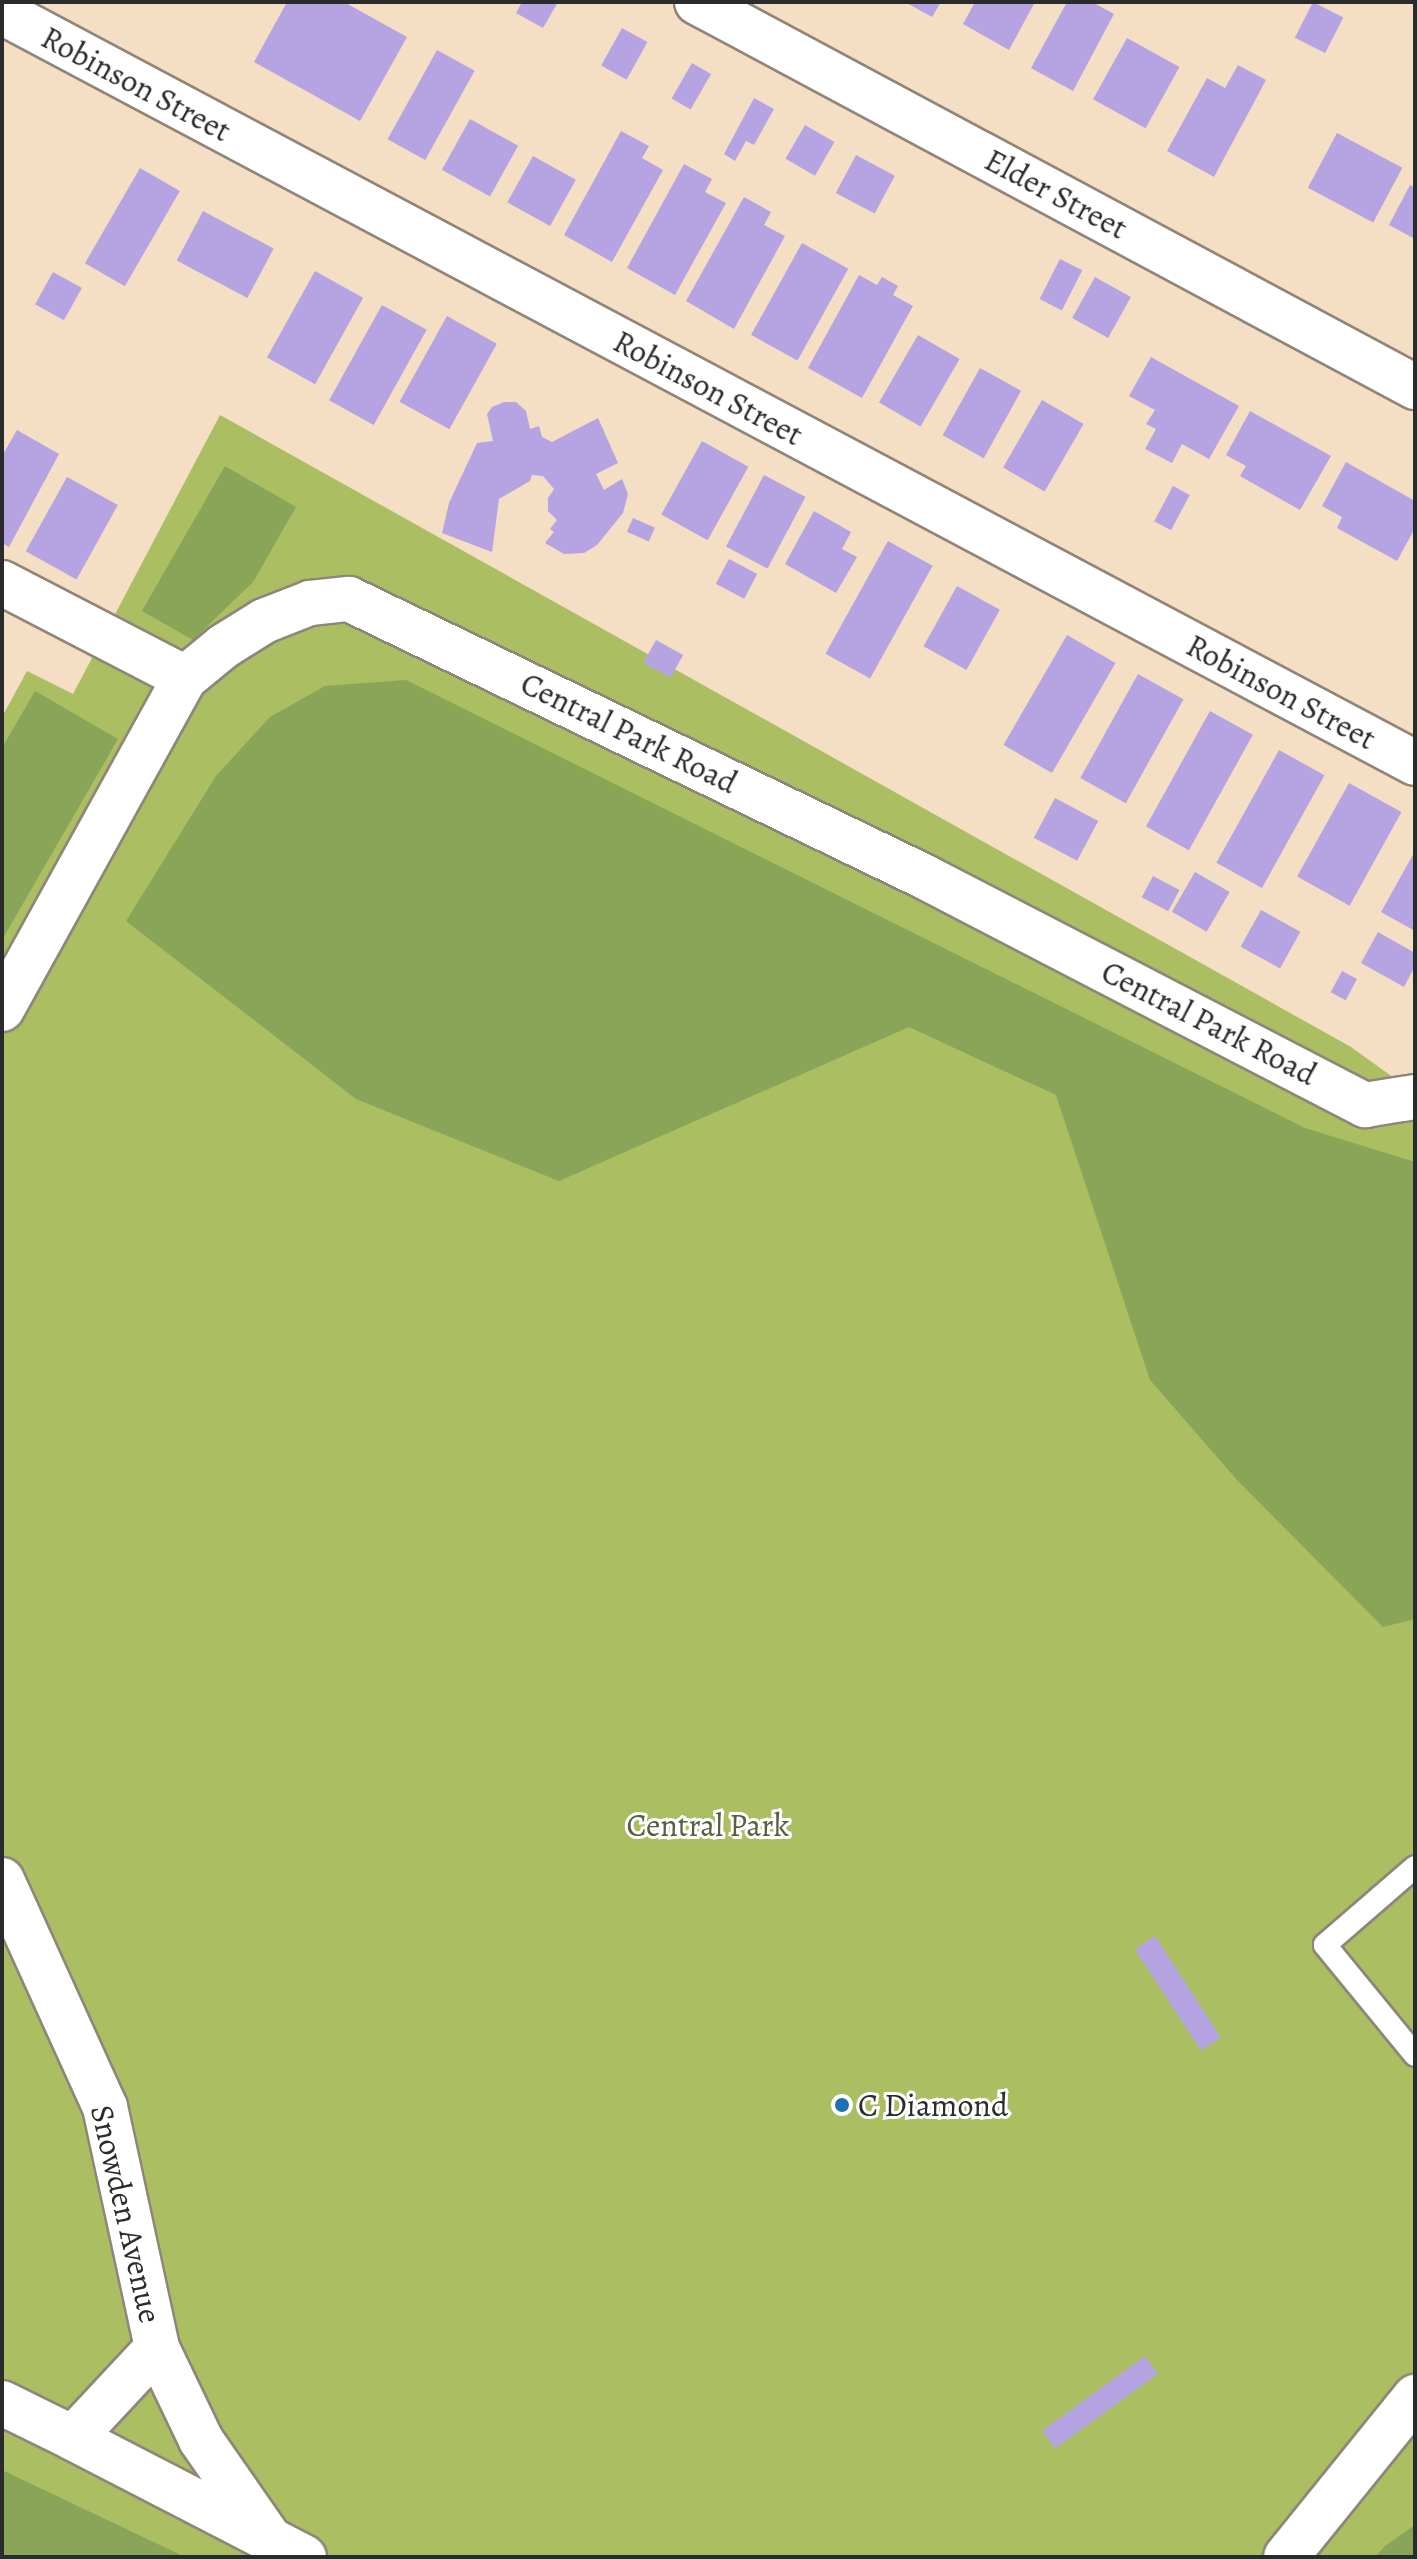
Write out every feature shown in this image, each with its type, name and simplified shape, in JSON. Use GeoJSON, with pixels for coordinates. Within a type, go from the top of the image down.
{"type":"FeatureCollection","features":[{"type":"Feature","properties":{"kind":"street","name":"Elder Street"},"geometry":{"type":"LineString","coordinates":[[697,2],[1415,387]]}},
{"type":"Feature","properties":{"kind":"street","name":"Robinson Street"},"geometry":{"type":"LineString","coordinates":[[2,12],[1415,763]]}},
{"type":"Feature","properties":{"kind":"street"},"geometry":{"type":"LineString","coordinates":[[2,583],[185,678]]}},
{"type":"Feature","properties":{"kind":"street","name":"Central Park Road"},"geometry":{"type":"LineString","coordinates":[[2,1009],[185,678],[224,646],[264,621],[310,603],[349,599],[925,877],[1365,1105],[1415,1097]]}},
{"type":"Feature","properties":{"kind":"street","name":"Snowden Avenue"},"geometry":{"type":"LineString","coordinates":[[2,1880],[105,2107],[157,2348],[201,2440],[286,2548]]}},
{"type":"Feature","properties":{"kind":"street"},"geometry":{"type":"LineString","coordinates":[[73,2438],[157,2348]]}},
{"type":"Feature","properties":{"kind":"street"},"geometry":{"type":"LineString","coordinates":[[1286,2557],[1415,2397]]}},
{"type":"Feature","properties":{"kind":"street"},"geometry":{"type":"LineString","coordinates":[[2,2403],[286,2548]]}},
{"type":"Feature","properties":{"kind":"lane"},"geometry":{"type":"LineString","coordinates":[[1415,1867],[1325,1945],[1415,2055]]}},
{"type":"Feature","properties":{"kind":"green space","name":"Central Park"},"geometry":{"type":"Polygon","coordinates":[[[220,415],[1351,1047],[1415,1093],[1415,2557],[2,2557],[2,717],[27,671],[73,694],[220,415]]]}},
{"type":"Feature","properties":{"kind":"green space"},"geometry":{"type":"Polygon","coordinates":[[[225,466],[296,507],[253,582],[193,640],[142,611],[225,466]]]}},
{"type":"Feature","properties":{"kind":"green space"},"geometry":{"type":"Polygon","coordinates":[[[406,680],[1305,1128],[1415,1162],[1415,1619],[1383,1627],[1238,1481],[1150,1380],[1056,1095],[909,1027],[559,1181],[356,1099],[126,921],[216,776],[270,717],[325,686],[406,680]]]}},
{"type":"Feature","properties":{"kind":"green space"},"geometry":{"type":"Polygon","coordinates":[[[35,691],[118,739],[2,940],[2,748],[35,691]]]}},
{"type":"Feature","properties":{"kind":"green space"},"geometry":{"type":"Polygon","coordinates":[[[2,2470],[185,2557],[2,2557],[2,2470]]]}},
{"type":"Feature","properties":{"kind":"green space"},"geometry":{"type":"Polygon","coordinates":[[[1415,2525],[1415,2557],[1375,2557],[1385,2546],[1415,2525]]]}},
{"type":"Feature","properties":{"kind":"building"},"geometry":{"type":"Polygon","coordinates":[[[287,2],[344,2],[407,37],[360,121],[254,62],[287,2]]]}},
{"type":"Feature","properties":{"kind":"building"},"geometry":{"type":"Polygon","coordinates":[[[522,2],[558,2],[543,28],[516,13],[522,2]]]}},
{"type":"Feature","properties":{"kind":"building"},"geometry":{"type":"Polygon","coordinates":[[[905,2],[941,2],[932,17],[905,2]]]}},
{"type":"Feature","properties":{"kind":"building"},"geometry":{"type":"Polygon","coordinates":[[[975,2],[1035,2],[1009,50],[963,24],[975,2]]]}},
{"type":"Feature","properties":{"kind":"building"},"geometry":{"type":"Polygon","coordinates":[[[1067,2],[1092,2],[1114,14],[1073,91],[1031,68],[1067,2]]]}},
{"type":"Feature","properties":{"kind":"building"},"geometry":{"type":"Polygon","coordinates":[[[1313,2],[1343,17],[1325,53],[1295,38],[1313,2]]]}},
{"type":"Feature","properties":{"kind":"building"},"geometry":{"type":"Polygon","coordinates":[[[622,28],[647,42],[627,80],[601,66],[622,28]]]}},
{"type":"Feature","properties":{"kind":"building"},"geometry":{"type":"Polygon","coordinates":[[[1127,38],[1179,67],[1146,128],[1093,99],[1127,38]]]}},
{"type":"Feature","properties":{"kind":"building"},"geometry":{"type":"Polygon","coordinates":[[[437,50],[475,71],[425,160],[388,139],[437,50]]]}},
{"type":"Feature","properties":{"kind":"building"},"geometry":{"type":"Polygon","coordinates":[[[692,63],[711,74],[691,110],[672,99],[692,63]]]}},
{"type":"Feature","properties":{"kind":"building"},"geometry":{"type":"Polygon","coordinates":[[[1238,65],[1266,80],[1214,177],[1167,151],[1207,78],[1225,88],[1238,65]]]}},
{"type":"Feature","properties":{"kind":"building"},"geometry":{"type":"Polygon","coordinates":[[[754,98],[774,109],[754,145],[746,141],[735,161],[724,154],[754,98]]]}},
{"type":"Feature","properties":{"kind":"building"},"geometry":{"type":"Polygon","coordinates":[[[470,119],[518,146],[490,196],[442,170],[470,119]]]}},
{"type":"Feature","properties":{"kind":"building"},"geometry":{"type":"Polygon","coordinates":[[[805,125],[834,142],[815,176],[786,159],[805,125]]]}},
{"type":"Feature","properties":{"kind":"building"},"geometry":{"type":"Polygon","coordinates":[[[621,131],[649,146],[642,158],[663,170],[612,262],[564,235],[621,131]]]}},
{"type":"Feature","properties":{"kind":"building"},"geometry":{"type":"Polygon","coordinates":[[[1337,133],[1402,168],[1373,222],[1308,188],[1337,133]]]}},
{"type":"Feature","properties":{"kind":"building"},"geometry":{"type":"Polygon","coordinates":[[[856,155],[895,176],[875,214],[836,193],[856,155]]]}},
{"type":"Feature","properties":{"kind":"building"},"geometry":{"type":"Polygon","coordinates":[[[533,156],[576,180],[550,226],[507,202],[533,156]]]}},
{"type":"Feature","properties":{"kind":"building"},"geometry":{"type":"Polygon","coordinates":[[[684,164],[712,179],[705,192],[726,203],[675,295],[627,268],[684,164]]]}},
{"type":"Feature","properties":{"kind":"building"},"geometry":{"type":"Polygon","coordinates":[[[140,168],[180,191],[125,286],[85,263],[140,168]]]}},
{"type":"Feature","properties":{"kind":"building"},"geometry":{"type":"Polygon","coordinates":[[[1410,185],[1415,187],[1415,239],[1389,225],[1410,185]]]}},
{"type":"Feature","properties":{"kind":"building"},"geometry":{"type":"Polygon","coordinates":[[[744,197],[771,212],[764,225],[785,236],[734,329],[686,301],[744,197]]]}},
{"type":"Feature","properties":{"kind":"building"},"geometry":{"type":"Polygon","coordinates":[[[203,211],[274,249],[247,298],[177,260],[203,211]]]}},
{"type":"Feature","properties":{"kind":"building"},"geometry":{"type":"Polygon","coordinates":[[[802,243],[848,269],[797,361],[751,335],[802,243]]]}},
{"type":"Feature","properties":{"kind":"building"},"geometry":{"type":"Polygon","coordinates":[[[1060,259],[1082,270],[1062,310],[1040,299],[1060,259]]]}},
{"type":"Feature","properties":{"kind":"building"},"geometry":{"type":"Polygon","coordinates":[[[315,271],[363,298],[315,384],[267,358],[315,271]]]}},
{"type":"Feature","properties":{"kind":"building"},"geometry":{"type":"Polygon","coordinates":[[[53,272],[82,288],[64,320],[35,304],[53,272]]]}},
{"type":"Feature","properties":{"kind":"building"},"geometry":{"type":"Polygon","coordinates":[[[859,275],[877,285],[882,277],[898,286],[893,295],[913,306],[862,398],[808,368],[859,275]]]}},
{"type":"Feature","properties":{"kind":"building"},"geometry":{"type":"Polygon","coordinates":[[[1095,277],[1131,297],[1108,338],[1072,318],[1095,277]]]}},
{"type":"Feature","properties":{"kind":"building"},"geometry":{"type":"Polygon","coordinates":[[[382,305],[427,330],[374,425],[329,400],[382,305]]]}},
{"type":"Feature","properties":{"kind":"building"},"geometry":{"type":"Polygon","coordinates":[[[447,316],[497,344],[449,429],[399,402],[447,316]]]}},
{"type":"Feature","properties":{"kind":"building"},"geometry":{"type":"Polygon","coordinates":[[[918,335],[960,359],[921,427],[879,403],[918,335]]]}},
{"type":"Feature","properties":{"kind":"building"},"geometry":{"type":"Polygon","coordinates":[[[1151,357],[1239,406],[1209,459],[1182,444],[1172,463],[1145,449],[1156,429],[1146,424],[1155,410],[1129,396],[1151,357]]]}},
{"type":"Feature","properties":{"kind":"building"},"geometry":{"type":"Polygon","coordinates":[[[980,368],[1021,391],[984,458],[943,435],[980,368]]]}},
{"type":"Feature","properties":{"kind":"building"},"geometry":{"type":"Polygon","coordinates":[[[1042,400],[1084,424],[1045,492],[1003,468],[1042,400]]]}},
{"type":"Feature","properties":{"kind":"building"},"geometry":{"type":"Polygon","coordinates":[[[504,402],[516,402],[526,411],[530,429],[539,426],[542,437],[552,442],[598,418],[618,463],[596,474],[604,490],[622,479],[628,494],[623,513],[597,545],[584,553],[564,554],[545,543],[554,532],[550,529],[557,520],[548,511],[548,498],[554,489],[543,476],[532,475],[530,481],[499,499],[492,552],[442,533],[449,503],[477,443],[493,441],[487,414],[492,407],[504,402]]]}},
{"type":"Feature","properties":{"kind":"building"},"geometry":{"type":"Polygon","coordinates":[[[1250,411],[1331,456],[1300,510],[1240,476],[1246,466],[1226,455],[1250,411]]]}},
{"type":"Feature","properties":{"kind":"building"},"geometry":{"type":"Polygon","coordinates":[[[17,430],[59,454],[9,547],[2,543],[2,456],[17,430]]]}},
{"type":"Feature","properties":{"kind":"building"},"geometry":{"type":"Polygon","coordinates":[[[702,441],[748,467],[708,540],[661,514],[702,441]]]}},
{"type":"Feature","properties":{"kind":"building"},"geometry":{"type":"Polygon","coordinates":[[[1346,462],[1415,501],[1415,528],[1397,561],[1337,528],[1342,517],[1322,506],[1346,462]]]}},
{"type":"Feature","properties":{"kind":"building"},"geometry":{"type":"Polygon","coordinates":[[[764,475],[805,497],[767,569],[726,547],[764,475]]]}},
{"type":"Feature","properties":{"kind":"building"},"geometry":{"type":"Polygon","coordinates":[[[67,477],[118,505],[77,579],[26,551],[67,477]]]}},
{"type":"Feature","properties":{"kind":"building"},"geometry":{"type":"Polygon","coordinates":[[[1173,486],[1190,495],[1171,530],[1154,521],[1173,486]]]}},
{"type":"Feature","properties":{"kind":"building"},"geometry":{"type":"Polygon","coordinates":[[[814,511],[851,532],[842,549],[857,557],[836,593],[785,564],[814,511]]]}},
{"type":"Feature","properties":{"kind":"building"},"geometry":{"type":"Polygon","coordinates":[[[633,518],[655,528],[649,541],[627,532],[633,518]]]}},
{"type":"Feature","properties":{"kind":"building"},"geometry":{"type":"Polygon","coordinates":[[[888,541],[933,566],[870,679],[825,654],[888,541]]]}},
{"type":"Feature","properties":{"kind":"building"},"geometry":{"type":"Polygon","coordinates":[[[729,559],[757,574],[744,599],[716,584],[729,559]]]}},
{"type":"Feature","properties":{"kind":"building"},"geometry":{"type":"Polygon","coordinates":[[[957,586],[1000,610],[966,670],[924,646],[957,586]]]}},
{"type":"Feature","properties":{"kind":"building"},"geometry":{"type":"Polygon","coordinates":[[[1067,635],[1115,663],[1052,773],[1004,745],[1067,635]]]}},
{"type":"Feature","properties":{"kind":"building"},"geometry":{"type":"Polygon","coordinates":[[[656,640],[683,655],[671,678],[643,663],[656,640]]]}},
{"type":"Feature","properties":{"kind":"building"},"geometry":{"type":"Polygon","coordinates":[[[1138,674],[1183,699],[1126,803],[1080,778],[1138,674]]]}},
{"type":"Feature","properties":{"kind":"building"},"geometry":{"type":"Polygon","coordinates":[[[1210,711],[1253,735],[1189,850],[1146,826],[1210,711]]]}},
{"type":"Feature","properties":{"kind":"building"},"geometry":{"type":"Polygon","coordinates":[[[1279,750],[1324,775],[1262,888],[1216,863],[1279,750]]]}},
{"type":"Feature","properties":{"kind":"building"},"geometry":{"type":"Polygon","coordinates":[[[1349,783],[1401,812],[1350,906],[1297,877],[1349,783]]]}},
{"type":"Feature","properties":{"kind":"building"},"geometry":{"type":"Polygon","coordinates":[[[1055,798],[1098,821],[1077,861],[1034,838],[1055,798]]]}},
{"type":"Feature","properties":{"kind":"building"},"geometry":{"type":"Polygon","coordinates":[[[1415,851],[1415,931],[1381,912],[1415,851]]]}},
{"type":"Feature","properties":{"kind":"building"},"geometry":{"type":"Polygon","coordinates":[[[1195,872],[1230,892],[1207,932],[1172,912],[1195,872]]]}},
{"type":"Feature","properties":{"kind":"building"},"geometry":{"type":"Polygon","coordinates":[[[1153,876],[1179,890],[1168,911],[1142,897],[1153,876]]]}},
{"type":"Feature","properties":{"kind":"building"},"geometry":{"type":"Polygon","coordinates":[[[1261,910],[1300,932],[1280,969],[1241,947],[1261,910]]]}},
{"type":"Feature","properties":{"kind":"building"},"geometry":{"type":"Polygon","coordinates":[[[1378,932],[1415,953],[1415,966],[1404,987],[1361,963],[1378,932]]]}},
{"type":"Feature","properties":{"kind":"building"},"geometry":{"type":"Polygon","coordinates":[[[1342,971],[1357,979],[1346,1000],[1331,992],[1342,971]]]}},
{"type":"Feature","properties":{"kind":"building"},"geometry":{"type":"Polygon","coordinates":[[[1155,1936],[1221,2037],[1201,2051],[1135,1949],[1155,1936]]]}},
{"type":"Feature","properties":{"kind":"building"},"geometry":{"type":"Polygon","coordinates":[[[1145,2356],[1158,2374],[1055,2448],[1042,2431],[1145,2356]]]}},
{"type":"Feature","properties":{"kind":"place","name":"C Diamond"},"geometry":{"type":"Point","coordinates":[842,2105]}}]}
